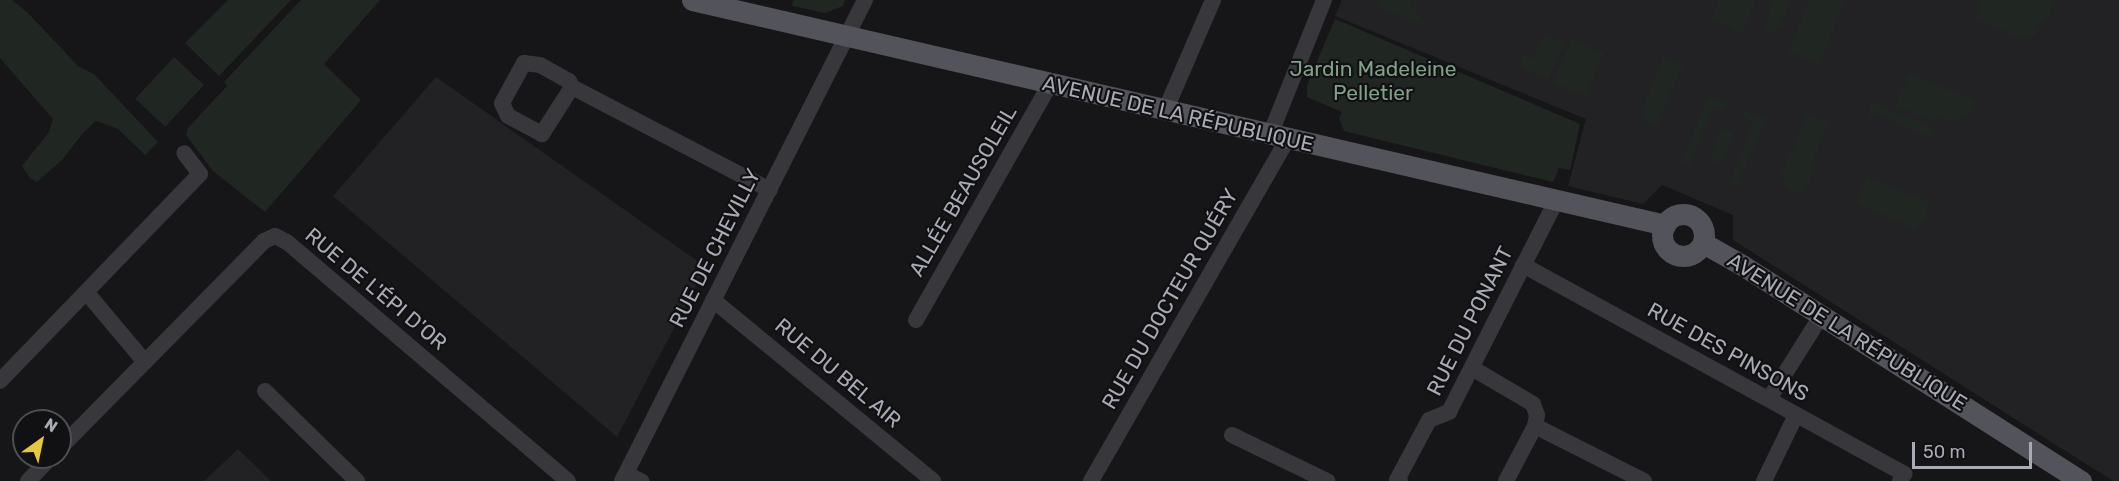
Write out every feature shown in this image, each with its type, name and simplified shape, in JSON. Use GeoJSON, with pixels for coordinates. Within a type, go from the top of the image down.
{"type":"FeatureCollection","features":[{"type":"Feature","properties":{"kind":"main road","name":"AVENUE DE LA RÉPUBLIQUE"},"geometry":{"type":"LineString","coordinates":[[692,0],[716,2],[1050,84],[1665,225],[1680,215],[1693,217],[1704,231],[1703,243],[1695,253],[1675,255],[1669,250],[1663,238],[1665,225]]}},
{"type":"Feature","properties":{"kind":"main road","name":"AVENUE DE LA RÉPUBLIQUE"},"geometry":{"type":"LineString","coordinates":[[1703,243],[1742,265],[2081,481]]}},
{"type":"Feature","properties":{"kind":"street","name":"RUE DE CHEVILLY"},"geometry":{"type":"LineString","coordinates":[[630,479],[713,300],[865,0]]}},
{"type":"Feature","properties":{"kind":"street"},"geometry":{"type":"LineString","coordinates":[[1165,111],[1213,0]]}},
{"type":"Feature","properties":{"kind":"street","name":"RUE DU DOCTEUR QUÉRY"},"geometry":{"type":"LineString","coordinates":[[1091,481],[1279,137],[1324,0]]}},
{"type":"Feature","properties":{"kind":"street"},"geometry":{"type":"LineString","coordinates":[[572,87],[542,134],[508,116],[502,103],[524,63],[540,65],[569,81],[572,87],[770,190]]}},
{"type":"Feature","properties":{"kind":"street","name":"ALLÉE BEAUSOLEIL"},"geometry":{"type":"LineString","coordinates":[[916,320],[1050,84]]}},
{"type":"Feature","properties":{"kind":"street"},"geometry":{"type":"LineString","coordinates":[[0,381],[200,174],[184,153]]}},
{"type":"Feature","properties":{"kind":"street","name":"RUE DU PONANT"},"geometry":{"type":"LineString","coordinates":[[1400,481],[1397,480],[1429,420],[1449,412],[1556,201]]}},
{"type":"Feature","properties":{"kind":"street","name":"RUE DE L'ÉPI D'OR"},"geometry":{"type":"LineString","coordinates":[[72,436],[267,238],[279,237],[568,481]]}},
{"type":"Feature","properties":{"kind":"street","name":"RUE DES PINSONS"},"geometry":{"type":"LineString","coordinates":[[1523,265],[1904,474],[1900,481]]}},
{"type":"Feature","properties":{"kind":"street"},"geometry":{"type":"LineString","coordinates":[[87,293],[145,362]]}},
{"type":"Feature","properties":{"kind":"street","name":"RUE DU BEL AIR"},"geometry":{"type":"LineString","coordinates":[[713,300],[933,481]]}},
{"type":"Feature","properties":{"kind":"street"},"geometry":{"type":"LineString","coordinates":[[1769,399],[1821,316]]}},
{"type":"Feature","properties":{"kind":"street"},"geometry":{"type":"LineString","coordinates":[[1472,368],[1533,404],[1537,415],[1535,426],[1506,481]]}},
{"type":"Feature","properties":{"kind":"street"},"geometry":{"type":"LineString","coordinates":[[265,391],[357,481]]}},
{"type":"Feature","properties":{"kind":"street"},"geometry":{"type":"LineString","coordinates":[[1764,481],[1797,416]]}},
{"type":"Feature","properties":{"kind":"street"},"geometry":{"type":"LineString","coordinates":[[1535,426],[1644,481]]}},
{"type":"Feature","properties":{"kind":"street"},"geometry":{"type":"LineString","coordinates":[[1232,435],[1327,481]]}},
{"type":"Feature","properties":{"kind":"street"},"geometry":{"type":"LineString","coordinates":[[28,481],[40,469]]}},
{"type":"Feature","properties":{"kind":"shaded area"},"geometry":{"type":"Polygon","coordinates":[[[1342,0],[2119,0],[2119,481],[2113,481],[1733,240],[1733,215],[1662,185],[1643,204],[1568,186],[1586,119],[1335,16],[1342,0]]]}},
{"type":"Feature","properties":{"kind":"shaded area"},"geometry":{"type":"Polygon","coordinates":[[[436,77],[706,267],[617,437],[333,196],[436,77]]]}},
{"type":"Feature","properties":{"kind":"shaded area"},"geometry":{"type":"Polygon","coordinates":[[[238,449],[271,481],[204,481],[238,449]]]}},
{"type":"Feature","properties":{"kind":"green space"},"geometry":{"type":"Polygon","coordinates":[[[0,0],[12,0],[28,13],[78,66],[94,74],[158,142],[145,155],[118,129],[96,121],[83,133],[62,160],[37,182],[30,178],[22,166],[49,132],[53,119],[0,58],[0,0]]]}},
{"type":"Feature","properties":{"kind":"green space"},"geometry":{"type":"Polygon","coordinates":[[[228,0],[291,0],[219,76],[185,43],[228,0]]]}},
{"type":"Feature","properties":{"kind":"green space"},"geometry":{"type":"Polygon","coordinates":[[[301,0],[380,0],[324,64],[361,100],[265,212],[213,171],[186,135],[188,128],[227,86],[224,82],[301,0]]]}},
{"type":"Feature","properties":{"kind":"green space"},"geometry":{"type":"Polygon","coordinates":[[[793,0],[845,0],[843,6],[825,13],[792,6],[793,0]]]}},
{"type":"Feature","properties":{"kind":"green space"},"geometry":{"type":"Polygon","coordinates":[[[1378,0],[1411,0],[1410,4],[1429,28],[1380,8],[1378,0]]]}},
{"type":"Feature","properties":{"kind":"green space"},"geometry":{"type":"Polygon","coordinates":[[[1719,0],[1756,0],[1742,33],[1711,19],[1719,0]]]}},
{"type":"Feature","properties":{"kind":"green space"},"geometry":{"type":"Polygon","coordinates":[[[1774,0],[1791,0],[1780,28],[1776,26],[1770,35],[1765,30],[1769,23],[1766,21],[1774,0]]]}},
{"type":"Feature","properties":{"kind":"green space"},"geometry":{"type":"Polygon","coordinates":[[[1810,0],[1845,0],[1819,64],[1788,52],[1810,0]]]}},
{"type":"Feature","properties":{"kind":"green space"},"geometry":{"type":"Polygon","coordinates":[[[1982,0],[2050,0],[2055,2],[2045,23],[2042,22],[2036,35],[2020,38],[1975,18],[1982,0]]]}},
{"type":"Feature","properties":{"kind":"green space","name":"Jardin Madeleine Pelletier"},"geometry":{"type":"Polygon","coordinates":[[[1335,19],[1580,124],[1570,170],[1559,168],[1553,182],[1344,131],[1339,118],[1342,112],[1307,97],[1307,85],[1335,19]]]}},
{"type":"Feature","properties":{"kind":"green space"},"geometry":{"type":"Polygon","coordinates":[[[1544,35],[1564,43],[1548,79],[1527,71],[1520,60],[1523,54],[1533,59],[1544,35]]]}},
{"type":"Feature","properties":{"kind":"green space"},"geometry":{"type":"Polygon","coordinates":[[[1572,39],[1604,53],[1585,96],[1553,82],[1572,39]]]}},
{"type":"Feature","properties":{"kind":"green space"},"geometry":{"type":"Polygon","coordinates":[[[1664,56],[1683,65],[1656,127],[1649,125],[1640,114],[1664,56]]]}},
{"type":"Feature","properties":{"kind":"green space"},"geometry":{"type":"Polygon","coordinates":[[[174,57],[204,85],[165,127],[135,99],[174,57]]]}},
{"type":"Feature","properties":{"kind":"green space"},"geometry":{"type":"Polygon","coordinates":[[[1909,73],[1975,101],[1969,115],[1955,122],[1937,115],[1934,122],[1896,106],[1909,73]]]}},
{"type":"Feature","properties":{"kind":"green space"},"geometry":{"type":"Polygon","coordinates":[[[1709,96],[1729,104],[1723,111],[1713,108],[1690,164],[1682,161],[1709,96]]]}},
{"type":"Feature","properties":{"kind":"green space"},"geometry":{"type":"Polygon","coordinates":[[[1872,103],[1934,128],[1929,140],[1926,135],[1874,113],[1871,117],[1868,113],[1872,103]]]}},
{"type":"Feature","properties":{"kind":"green space"},"geometry":{"type":"Polygon","coordinates":[[[1745,111],[1766,119],[1738,184],[1730,181],[1754,124],[1744,117],[1745,111]]]}},
{"type":"Feature","properties":{"kind":"green space"},"geometry":{"type":"Polygon","coordinates":[[[1807,114],[1828,123],[1812,163],[1815,168],[1804,195],[1788,188],[1781,175],[1807,114]]]}},
{"type":"Feature","properties":{"kind":"green space"},"geometry":{"type":"Polygon","coordinates":[[[1725,128],[1732,132],[1732,139],[1723,160],[1715,163],[1710,155],[1720,131],[1725,128]]]}},
{"type":"Feature","properties":{"kind":"green space"},"geometry":{"type":"Polygon","coordinates":[[[1867,177],[1930,203],[1924,222],[1920,220],[1916,229],[1856,203],[1867,177]]]}}]}
